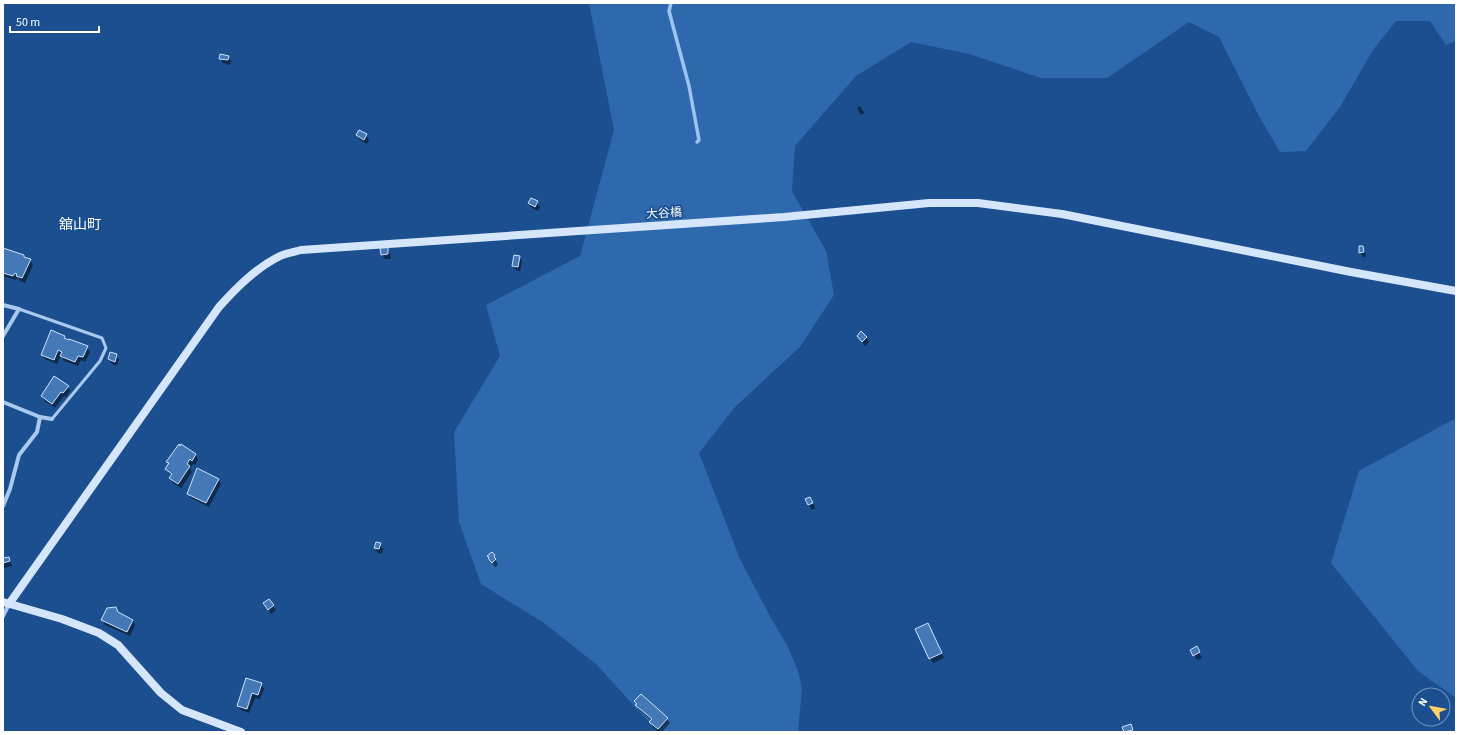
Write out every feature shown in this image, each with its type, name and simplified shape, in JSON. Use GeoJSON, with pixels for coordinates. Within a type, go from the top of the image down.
{"type":"FeatureCollection","features":[{"type":"Feature","properties":{"kind":"street","name":"大谷橋"},"geometry":{"type":"LineString","coordinates":[[6,603],[219,307],[238,286],[261,267],[280,256],[301,250],[784,216],[929,203],[978,203],[1062,214],[1351,272],[1456,290]]}},
{"type":"Feature","properties":{"kind":"street"},"geometry":{"type":"LineString","coordinates":[[3,305],[19,309],[3,336]]}},
{"type":"Feature","properties":{"kind":"street"},"geometry":{"type":"LineString","coordinates":[[3,402],[40,417],[52,419]]}},
{"type":"Feature","properties":{"kind":"street"},"geometry":{"type":"LineString","coordinates":[[3,506],[10,489],[19,455],[37,432],[40,417]]}},
{"type":"Feature","properties":{"kind":"street"},"geometry":{"type":"LineString","coordinates":[[3,616],[6,603],[62,619],[100,634],[118,645],[161,693],[182,710],[241,732]]}},
{"type":"Feature","properties":{"kind":"lane"},"geometry":{"type":"LineString","coordinates":[[19,309],[102,338],[106,348],[100,361],[52,419]]}},
{"type":"Feature","properties":{"kind":"shaded area"},"geometry":{"type":"Polygon","coordinates":[[[589,3],[1456,3],[1456,41],[1446,45],[1430,21],[1396,21],[1373,50],[1340,107],[1306,151],[1280,152],[1259,116],[1219,37],[1189,22],[1107,78],[1041,78],[969,54],[911,42],[856,76],[795,146],[792,191],[826,251],[834,295],[800,347],[735,407],[699,453],[740,559],[788,647],[798,671],[802,688],[798,732],[661,732],[646,719],[597,665],[544,623],[481,584],[459,522],[454,432],[500,356],[486,305],[580,256],[614,130],[589,3]]]}},
{"type":"Feature","properties":{"kind":"shaded area"},"geometry":{"type":"Polygon","coordinates":[[[1456,418],[1456,698],[1451,694],[1451,687],[1441,687],[1418,671],[1331,563],[1359,471],[1456,418]]]}},
{"type":"Feature","properties":{"kind":"building"},"geometry":{"type":"Polygon","coordinates":[[[220,54],[229,56],[228,60],[219,59],[220,54]]]}},
{"type":"Feature","properties":{"kind":"building"},"geometry":{"type":"Polygon","coordinates":[[[359,130],[367,134],[364,140],[356,135],[359,130]]]}},
{"type":"Feature","properties":{"kind":"building"},"geometry":{"type":"Polygon","coordinates":[[[531,198],[538,201],[535,207],[528,203],[531,198]]]}},
{"type":"Feature","properties":{"kind":"building"},"geometry":{"type":"Polygon","coordinates":[[[1359,246],[1363,246],[1364,252],[1359,253],[1359,246]]]}},
{"type":"Feature","properties":{"kind":"building"},"geometry":{"type":"Polygon","coordinates":[[[388,247],[388,254],[381,255],[380,248],[388,247]]]}},
{"type":"Feature","properties":{"kind":"building"},"geometry":{"type":"Polygon","coordinates":[[[3,248],[31,259],[22,278],[16,276],[17,274],[15,273],[13,276],[3,273],[3,248]]]}},
{"type":"Feature","properties":{"kind":"building"},"geometry":{"type":"Polygon","coordinates":[[[514,255],[520,256],[518,267],[512,266],[514,255]]]}},
{"type":"Feature","properties":{"kind":"building"},"geometry":{"type":"Polygon","coordinates":[[[51,330],[65,336],[64,338],[88,346],[83,357],[78,356],[75,362],[60,356],[62,352],[58,350],[54,360],[41,355],[51,330]]]}},
{"type":"Feature","properties":{"kind":"building"},"geometry":{"type":"Polygon","coordinates":[[[861,331],[867,337],[862,342],[857,336],[861,331]]]}},
{"type":"Feature","properties":{"kind":"building"},"geometry":{"type":"Polygon","coordinates":[[[110,352],[117,354],[115,362],[108,359],[110,352]]]}},
{"type":"Feature","properties":{"kind":"building"},"geometry":{"type":"Polygon","coordinates":[[[54,376],[69,386],[63,393],[61,392],[52,404],[41,396],[54,376]]]}},
{"type":"Feature","properties":{"kind":"building"},"geometry":{"type":"Polygon","coordinates":[[[179,444],[180,446],[181,444],[196,454],[192,461],[190,459],[187,464],[190,466],[178,484],[169,478],[172,474],[165,469],[169,463],[166,462],[179,444]]]}},
{"type":"Feature","properties":{"kind":"building"},"geometry":{"type":"Polygon","coordinates":[[[197,468],[219,479],[206,503],[187,494],[197,468]]]}},
{"type":"Feature","properties":{"kind":"building"},"geometry":{"type":"Polygon","coordinates":[[[810,497],[813,503],[808,505],[805,499],[810,497]]]}},
{"type":"Feature","properties":{"kind":"building"},"geometry":{"type":"Polygon","coordinates":[[[376,542],[381,543],[379,549],[374,548],[376,542]]]}},
{"type":"Feature","properties":{"kind":"building"},"geometry":{"type":"Polygon","coordinates":[[[492,552],[496,559],[492,563],[487,556],[492,552]]]}},
{"type":"Feature","properties":{"kind":"building"},"geometry":{"type":"Polygon","coordinates":[[[9,557],[10,561],[3,563],[3,558],[9,557]]]}},
{"type":"Feature","properties":{"kind":"building"},"geometry":{"type":"Polygon","coordinates":[[[269,599],[274,605],[268,610],[263,603],[269,599]]]}},
{"type":"Feature","properties":{"kind":"building"},"geometry":{"type":"Polygon","coordinates":[[[116,607],[118,612],[133,620],[127,632],[101,620],[107,608],[116,607]]]}},
{"type":"Feature","properties":{"kind":"building"},"geometry":{"type":"Polygon","coordinates":[[[928,623],[942,653],[929,659],[915,629],[928,623]]]}},
{"type":"Feature","properties":{"kind":"building"},"geometry":{"type":"Polygon","coordinates":[[[1197,646],[1200,652],[1193,656],[1190,650],[1197,646]]]}},
{"type":"Feature","properties":{"kind":"building"},"geometry":{"type":"Polygon","coordinates":[[[246,678],[262,683],[258,695],[252,693],[247,709],[237,706],[246,678]]]}},
{"type":"Feature","properties":{"kind":"building"},"geometry":{"type":"Polygon","coordinates":[[[641,694],[668,718],[658,729],[649,722],[652,719],[635,705],[637,704],[634,701],[641,694]]]}},
{"type":"Feature","properties":{"kind":"building"},"geometry":{"type":"Polygon","coordinates":[[[1131,724],[1133,730],[1124,732],[1122,727],[1131,724]]]}},
{"type":"Feature","properties":{"kind":"waterway"},"geometry":{"type":"LineString","coordinates":[[671,3],[669,11],[689,86],[699,140],[697,142]]}},
{"type":"Feature","properties":{"kind":"district","name":"舘山町"},"geometry":{"type":"Point","coordinates":[80,224]}}]}
